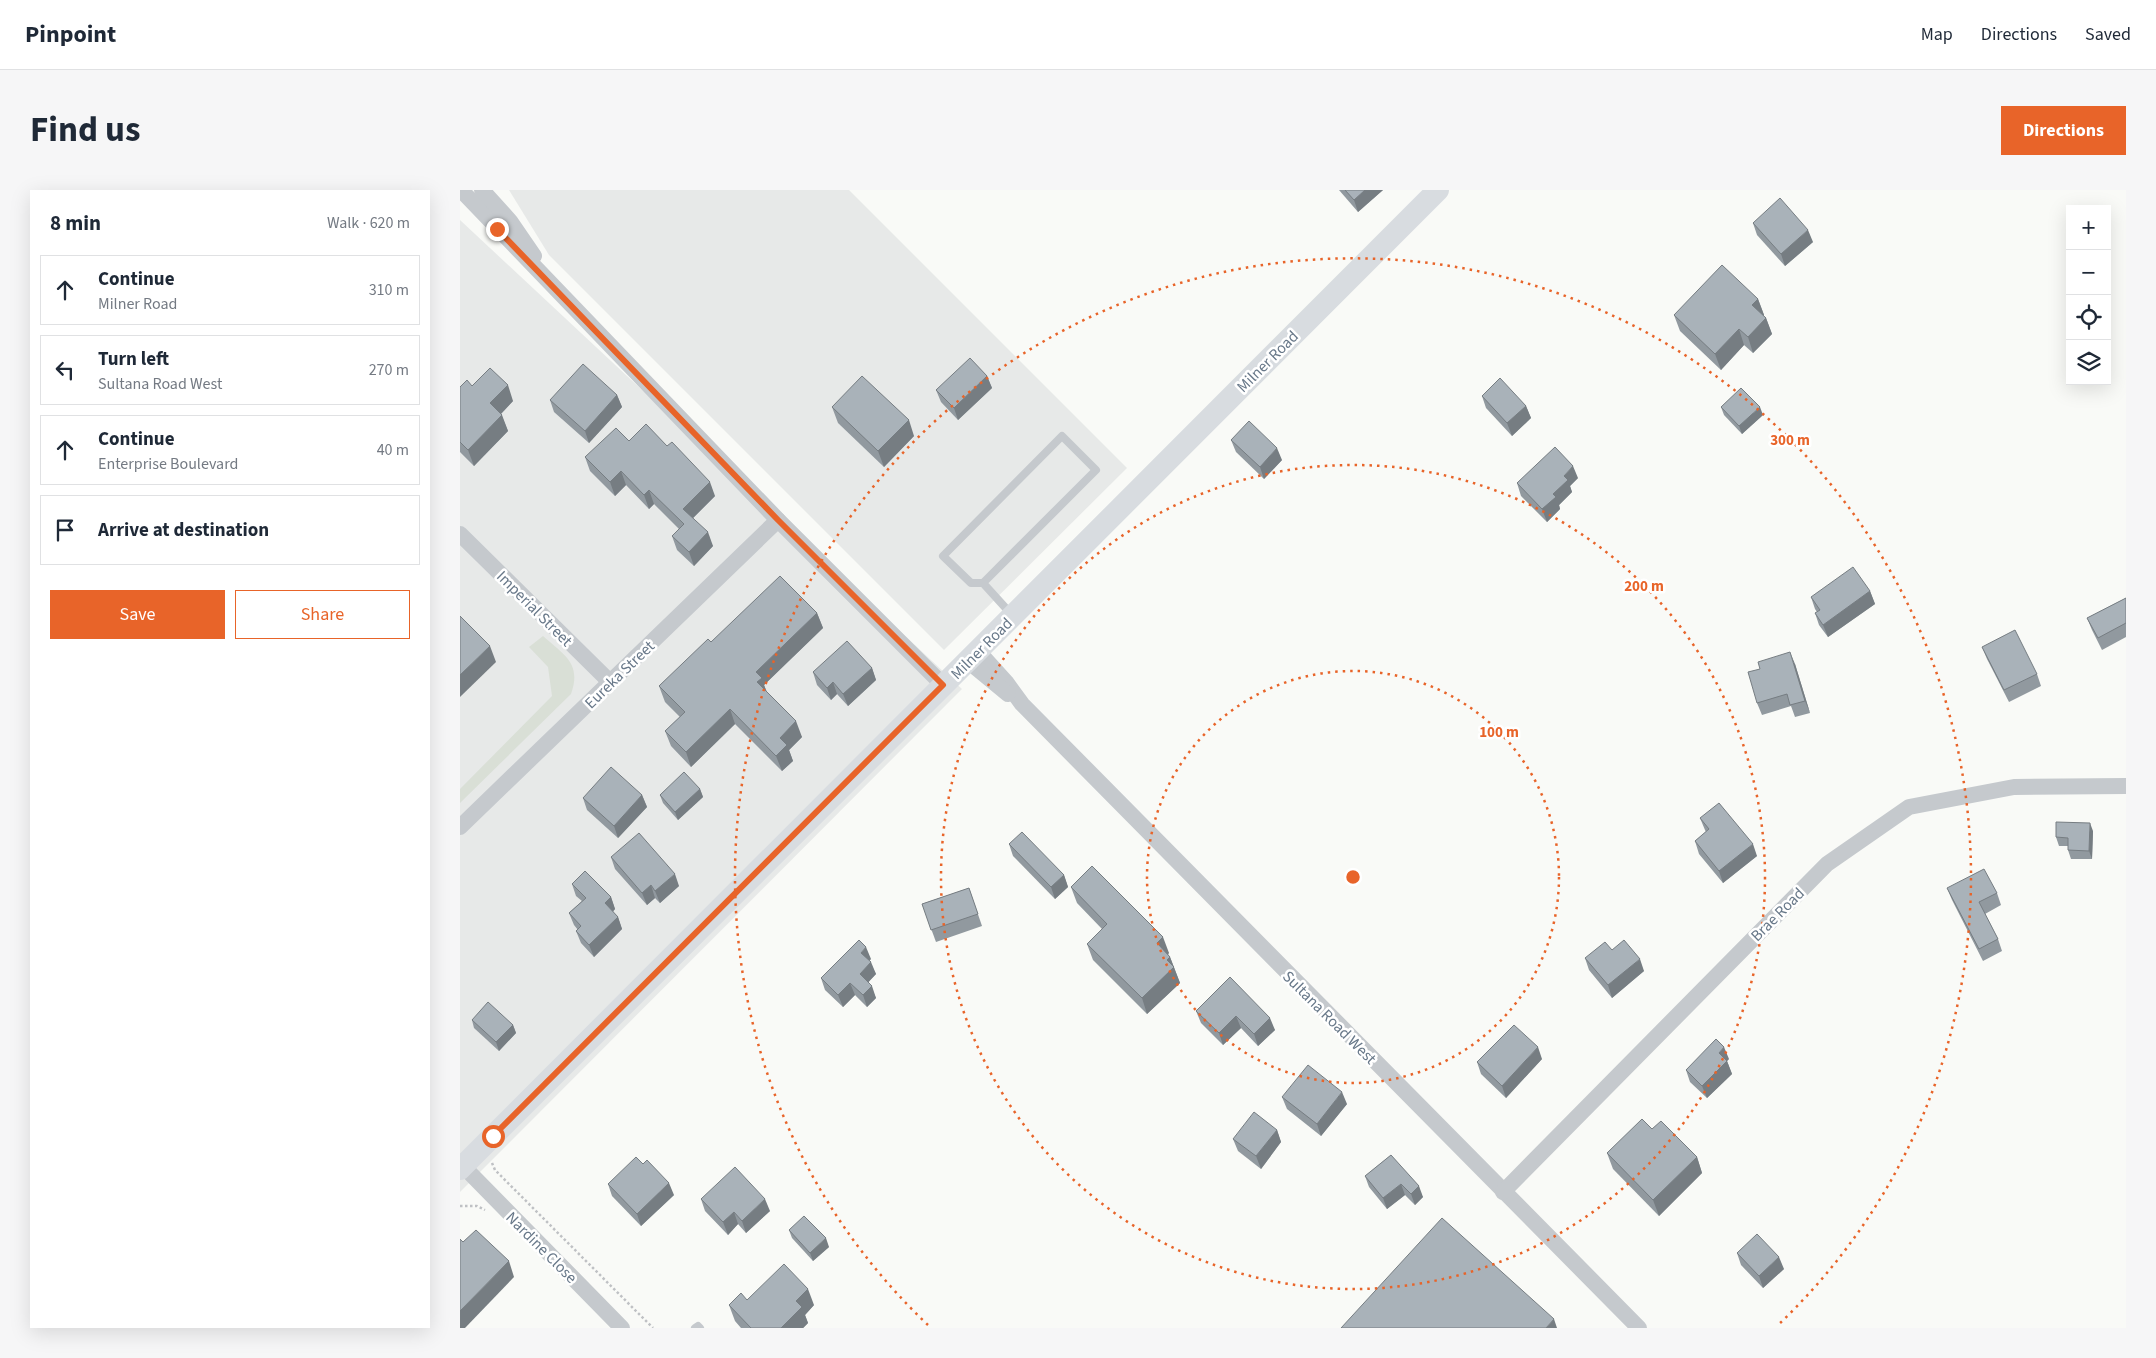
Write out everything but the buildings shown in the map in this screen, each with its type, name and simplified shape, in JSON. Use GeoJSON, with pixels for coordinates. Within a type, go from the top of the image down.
{"type":"FeatureCollection","features":[{"type":"Feature","properties":{"kind":"street"},"geometry":{"type":"LineString","coordinates":[[461,190],[560,296],[778,520],[943,685]]}},
{"type":"Feature","properties":{"kind":"street"},"geometry":{"type":"LineString","coordinates":[[482,190],[510,221],[560,296]]}},
{"type":"Feature","properties":{"kind":"street","name":"Milner Road"},"geometry":{"type":"LineString","coordinates":[[461,1168],[1438,190]]}},
{"type":"Feature","properties":{"kind":"street","name":"Eureka Street"},"geometry":{"type":"LineString","coordinates":[[460,828],[778,520]]}},
{"type":"Feature","properties":{"kind":"street","name":"Imperial Street"},"geometry":{"type":"LineString","coordinates":[[460,534],[610,682]]}},
{"type":"Feature","properties":{"kind":"street","name":"Sultana Road West"},"geometry":{"type":"LineString","coordinates":[[973,656],[1006,682],[1022,704],[1639,1328]]}},
{"type":"Feature","properties":{"kind":"street","name":"Brae Road"},"geometry":{"type":"LineString","coordinates":[[1503,1192],[1827,864],[1908,807],[2014,787],[2126,786]]}},
{"type":"Feature","properties":{"kind":"street","name":"Nardine Close"},"geometry":{"type":"LineString","coordinates":[[461,1168],[622,1328]]}},
{"type":"Feature","properties":{"kind":"lane"},"geometry":{"type":"LineString","coordinates":[[984,583],[1096,470],[1062,436],[943,556],[971,583],[984,583],[1013,616]]}},
{"type":"Feature","properties":{"kind":"lane"},"geometry":{"type":"LineString","coordinates":[[695,1328],[698,1326],[700,1328]]}},
{"type":"Feature","properties":{"kind":"path"},"geometry":{"type":"LineString","coordinates":[[491,1158],[495,1170],[653,1328]]}},
{"type":"Feature","properties":{"kind":"shaded area"},"geometry":{"type":"Polygon","coordinates":[[[509,190],[849,190],[1127,468],[944,650],[549,255],[509,190]]]}},
{"type":"Feature","properties":{"kind":"shaded area"},"geometry":{"type":"Polygon","coordinates":[[[460,220],[962,689],[460,1192],[460,220]]]}},
{"type":"Feature","properties":{"kind":"shaded area"},"geometry":{"type":"Polygon","coordinates":[[[543,636],[569,660],[573,667],[574,683],[571,694],[460,803],[460,789],[552,696],[548,667],[529,647],[543,636]]]}},
{"type":"Feature","properties":{"kind":"route"},"geometry":{"type":"LineString","coordinates":[[493,1136],[943,685],[778,520],[497,229]]}}]}
